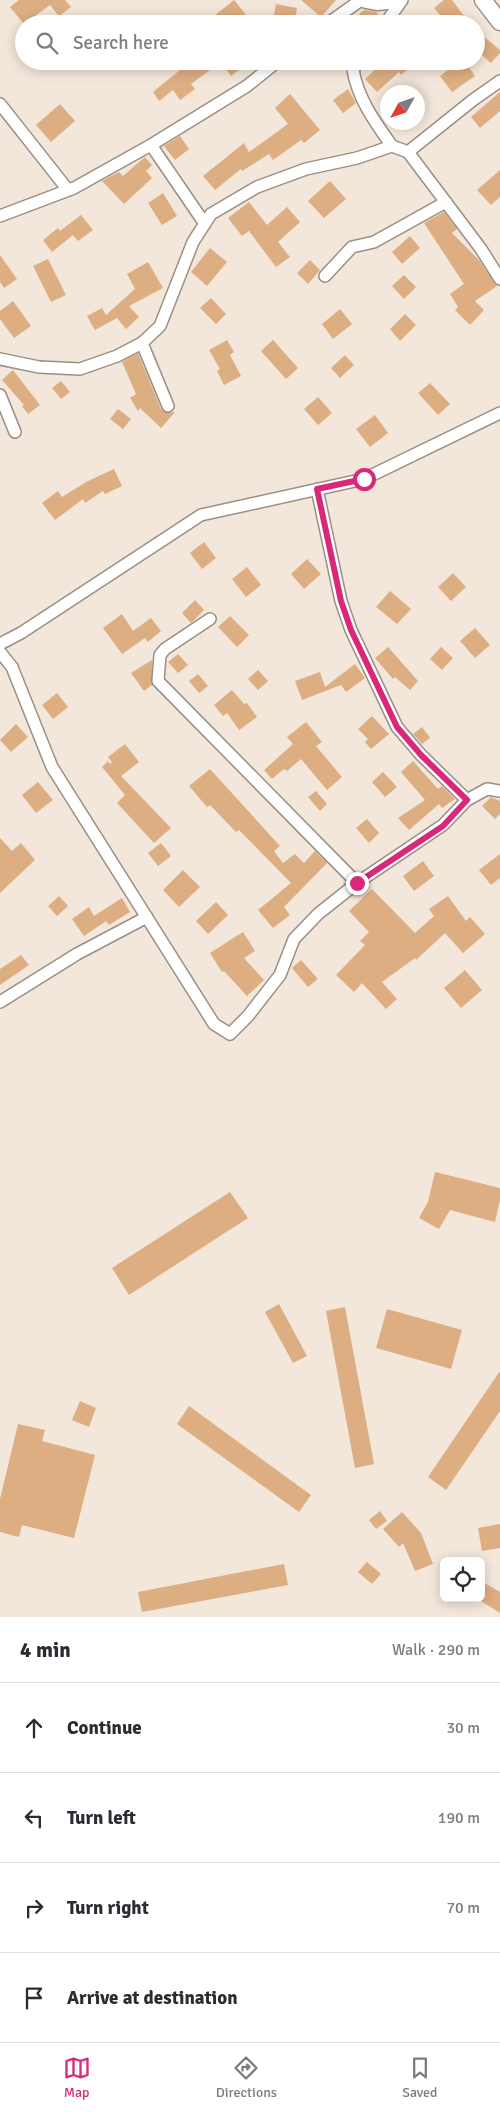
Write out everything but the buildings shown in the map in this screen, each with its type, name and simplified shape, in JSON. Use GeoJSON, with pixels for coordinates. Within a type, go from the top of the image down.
{"type":"FeatureCollection","features":[{"type":"Feature","properties":{"kind":"main road"},"geometry":{"type":"LineString","coordinates":[[366,0],[377,2],[400,0]]}},
{"type":"Feature","properties":{"kind":"main road"},"geometry":{"type":"LineString","coordinates":[[483,0],[500,22]]}},
{"type":"Feature","properties":{"kind":"street"},"geometry":{"type":"LineString","coordinates":[[340,15],[361,0]]}},
{"type":"Feature","properties":{"kind":"street"},"geometry":{"type":"LineString","coordinates":[[391,15],[400,0]]}},
{"type":"Feature","properties":{"kind":"street"},"geometry":{"type":"LineString","coordinates":[[0,216],[68,190],[151,145],[247,86],[267,70]]}},
{"type":"Feature","properties":{"kind":"street"},"geometry":{"type":"LineString","coordinates":[[353,70],[355,85],[369,113],[392,146],[408,152],[500,279]]}},
{"type":"Feature","properties":{"kind":"street"},"geometry":{"type":"LineString","coordinates":[[408,152],[500,81]]}},
{"type":"Feature","properties":{"kind":"street"},"geometry":{"type":"LineString","coordinates":[[0,104],[68,190]]}},
{"type":"Feature","properties":{"kind":"street"},"geometry":{"type":"LineString","coordinates":[[151,145],[205,224]]}},
{"type":"Feature","properties":{"kind":"street"},"geometry":{"type":"LineString","coordinates":[[0,359],[38,366],[80,369],[117,356],[142,343],[160,326],[178,276],[193,242],[212,214],[257,188],[306,169],[357,158],[392,146]]}},
{"type":"Feature","properties":{"kind":"street"},"geometry":{"type":"LineString","coordinates":[[325,276],[352,247],[374,242],[446,202]]}},
{"type":"Feature","properties":{"kind":"street"},"geometry":{"type":"LineString","coordinates":[[142,343],[168,406]]}},
{"type":"Feature","properties":{"kind":"street"},"geometry":{"type":"LineString","coordinates":[[0,395],[15,432]]}},
{"type":"Feature","properties":{"kind":"street"},"geometry":{"type":"LineString","coordinates":[[0,644],[22,633],[201,514],[364,479],[500,413]]}},
{"type":"Feature","properties":{"kind":"street"},"geometry":{"type":"LineString","coordinates":[[317,489],[341,601],[351,630],[397,727],[421,755],[467,800]]}},
{"type":"Feature","properties":{"kind":"street"},"geometry":{"type":"LineString","coordinates":[[210,619],[165,648],[160,655],[158,681],[357,883]]}},
{"type":"Feature","properties":{"kind":"street"},"geometry":{"type":"LineString","coordinates":[[0,652],[12,667],[52,767],[214,1024],[230,1034],[248,1016],[280,975],[294,938],[318,914],[357,883],[443,826],[467,800],[487,789],[500,791]]}},
{"type":"Feature","properties":{"kind":"street"},"geometry":{"type":"LineString","coordinates":[[0,1002],[77,954],[147,917]]}},
{"type":"Feature","properties":{"kind":"route"},"geometry":{"type":"LineString","coordinates":[[357,883],[443,826],[467,800],[421,755],[397,727],[351,630],[341,601],[317,489],[364,479]]}}]}
